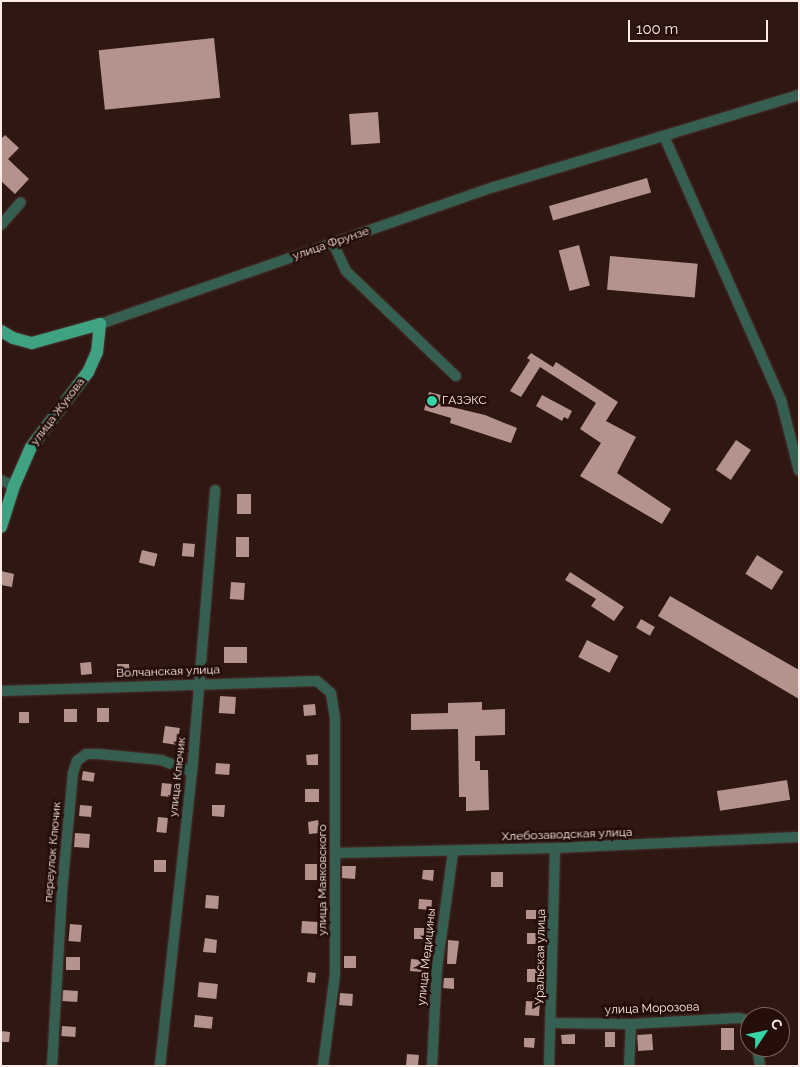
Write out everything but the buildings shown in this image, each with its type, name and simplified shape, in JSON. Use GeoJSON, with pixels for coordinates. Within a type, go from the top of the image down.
{"type":"FeatureCollection","features":[{"type":"Feature","properties":{"kind":"main road","name":"улица Фрунзе"},"geometry":{"type":"LineString","coordinates":[[1,331],[13,338],[32,343],[100,324]]}},
{"type":"Feature","properties":{"kind":"main road","name":"улица Жукова"},"geometry":{"type":"LineString","coordinates":[[1,527],[14,486],[31,446],[45,425],[88,372],[97,352],[100,324]]}},
{"type":"Feature","properties":{"kind":"street","name":"улица Фрунзе"},"geometry":{"type":"LineString","coordinates":[[100,324],[494,187],[799,95]]}},
{"type":"Feature","properties":{"kind":"street"},"geometry":{"type":"LineString","coordinates":[[664,136],[781,400],[782,412],[799,471]]}},
{"type":"Feature","properties":{"kind":"street"},"geometry":{"type":"LineString","coordinates":[[1,225],[21,202]]}},
{"type":"Feature","properties":{"kind":"street"},"geometry":{"type":"LineString","coordinates":[[333,243],[346,272],[456,376]]}},
{"type":"Feature","properties":{"kind":"street"},"geometry":{"type":"LineString","coordinates":[[1,480],[14,486]]}},
{"type":"Feature","properties":{"kind":"street","name":"улица Ключик"},"geometry":{"type":"LineString","coordinates":[[160,1066],[192,772],[215,490]]}},
{"type":"Feature","properties":{"kind":"street","name":"Волчанская улица"},"geometry":{"type":"LineString","coordinates":[[1,691],[200,683],[317,681],[331,694]]}},
{"type":"Feature","properties":{"kind":"street","name":"улица Маяковского"},"geometry":{"type":"LineString","coordinates":[[323,1066],[335,974],[335,718],[331,694]]}},
{"type":"Feature","properties":{"kind":"street","name":"переулок Ключик"},"geometry":{"type":"LineString","coordinates":[[52,1066],[62,890],[72,773],[77,761],[86,754],[161,760],[192,772]]}},
{"type":"Feature","properties":{"kind":"street","name":"Хлебозаводская улица"},"geometry":{"type":"LineString","coordinates":[[336,853],[453,852],[799,837]]}},
{"type":"Feature","properties":{"kind":"street","name":"Уральская улица"},"geometry":{"type":"LineString","coordinates":[[549,1066],[552,1023],[555,848]]}},
{"type":"Feature","properties":{"kind":"street","name":"улица Медицины"},"geometry":{"type":"LineString","coordinates":[[432,1066],[437,968],[453,852]]}},
{"type":"Feature","properties":{"kind":"street","name":"улица Морозова"},"geometry":{"type":"LineString","coordinates":[[552,1023],[631,1024],[740,1018]]}},
{"type":"Feature","properties":{"kind":"street"},"geometry":{"type":"LineString","coordinates":[[629,1066],[631,1024]]}},
{"type":"Feature","properties":{"kind":"place","name":"ГАЗЭКС"},"geometry":{"type":"Point","coordinates":[432,401]}}]}
